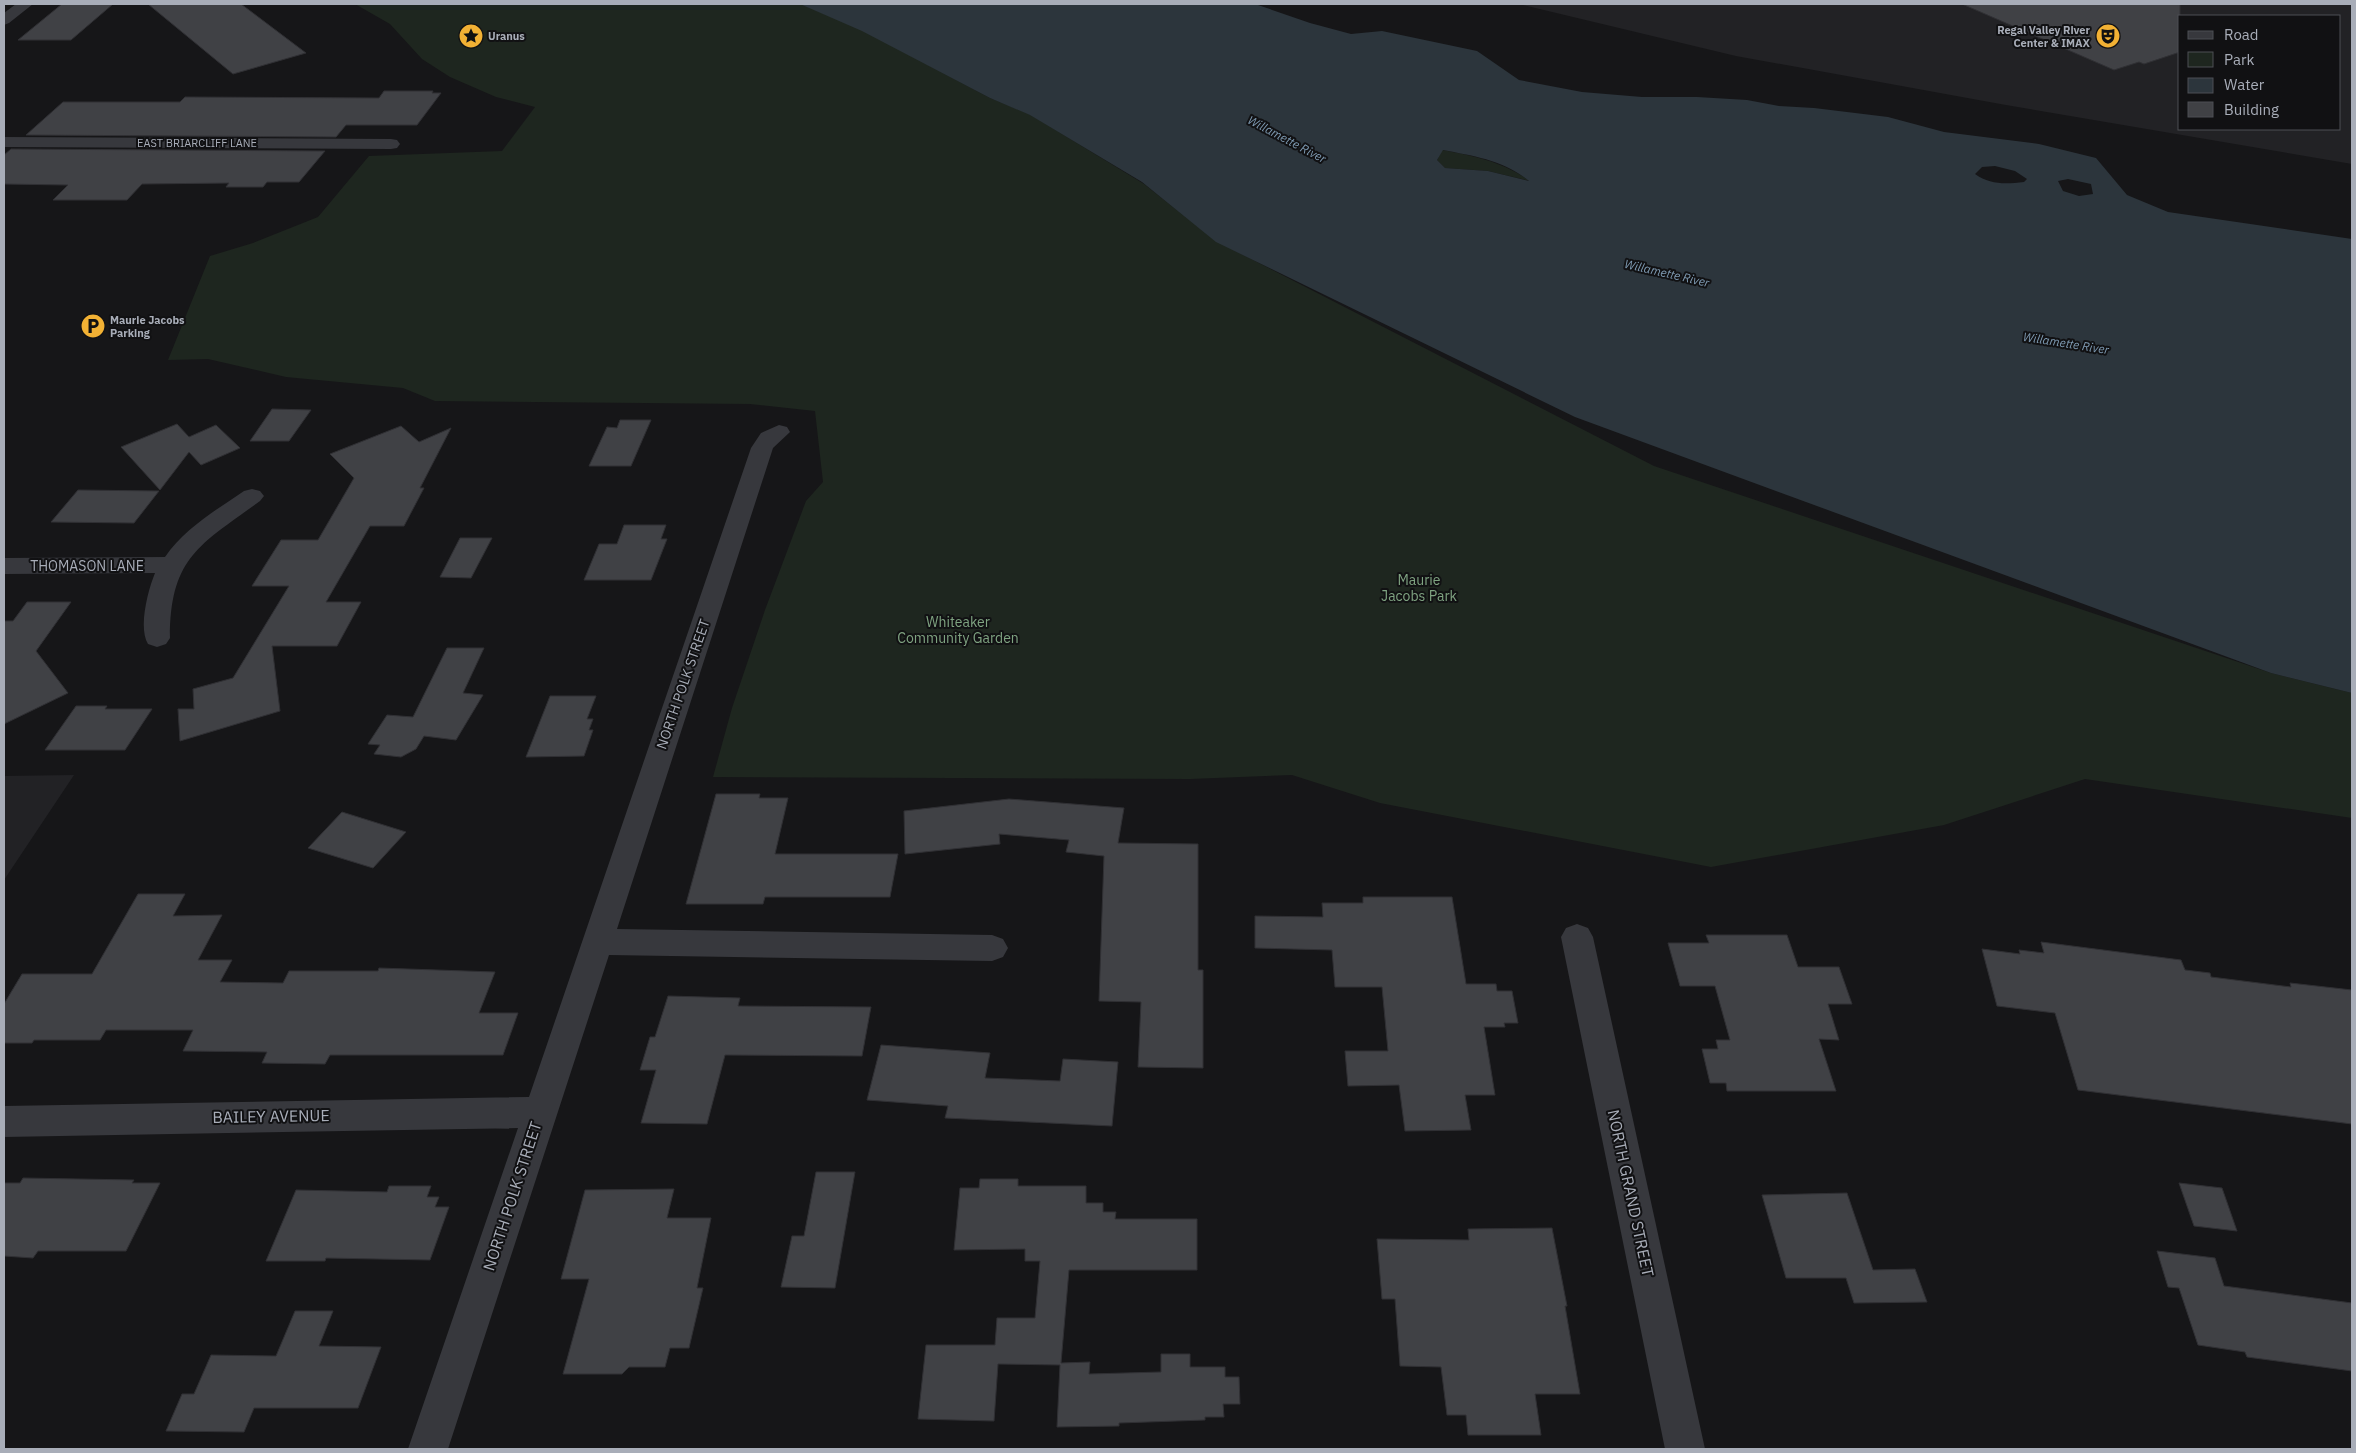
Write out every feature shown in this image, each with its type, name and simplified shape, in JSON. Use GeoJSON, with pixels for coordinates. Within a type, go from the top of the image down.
{"type":"FeatureCollection","features":[{"type":"Feature","properties":{"kind":"street"},"geometry":{"type":"LineString","coordinates":[[4,20],[25,4]]}},
{"type":"Feature","properties":{"kind":"street","name":"EAST BRIARCLIFF LANE"},"geometry":{"type":"LineString","coordinates":[[4,142],[391,144]]}},
{"type":"Feature","properties":{"kind":"street","name":"NORTH POLK STREET"},"geometry":{"type":"LineString","coordinates":[[428,1449],[762,448],[764,443],[779,432]]}},
{"type":"Feature","properties":{"kind":"street"},"geometry":{"type":"LineString","coordinates":[[157,638],[157,615],[161,593],[171,565],[196,538],[252,496]]}},
{"type":"Feature","properties":{"kind":"street","name":"THOMASON LANE"},"geometry":{"type":"LineString","coordinates":[[4,566],[171,565]]}},
{"type":"Feature","properties":{"kind":"street","name":"NORTH GRAND STREET"},"geometry":{"type":"LineString","coordinates":[[1577,937],[1685,1449]]}},
{"type":"Feature","properties":{"kind":"street"},"geometry":{"type":"LineString","coordinates":[[596,942],[992,948]]}},
{"type":"Feature","properties":{"kind":"street","name":"BAILEY AVENUE"},"geometry":{"type":"LineString","coordinates":[[4,1121],[539,1112]]}},
{"type":"Feature","properties":{"kind":"shaded area"},"geometry":{"type":"Polygon","coordinates":[[[1519,4],[2352,4],[2352,164],[2006,105],[1736,56],[1519,4]]]}},
{"type":"Feature","properties":{"kind":"shaded area"},"geometry":{"type":"Polygon","coordinates":[[[74,775],[4,880],[4,776],[74,775]]]}},
{"type":"Feature","properties":{"kind":"green space","name":"Maurie Jacobs Park"},"geometry":{"type":"Polygon","coordinates":[[[355,4],[801,4],[862,30],[990,98],[1031,115],[1144,184],[1216,241],[1654,466],[2271,673],[2352,693],[2352,818],[2085,779],[1944,825],[1711,867],[1380,803],[1292,775],[1190,779],[713,777],[732,708],[765,610],[806,501],[823,482],[815,411],[750,404],[435,401],[403,388],[286,377],[208,359],[168,360],[210,256],[253,243],[318,217],[369,156],[502,151],[535,107],[496,97],[450,77],[422,59],[390,24],[355,4]]]}},
{"type":"Feature","properties":{"kind":"green space"},"geometry":{"type":"Polygon","coordinates":[[[1442,150],[1499,164],[1530,181],[1488,171],[1445,168],[1437,160],[1442,150]]]}},
{"type":"Feature","properties":{"kind":"water","name":"Willamette River"},"geometry":{"type":"Polygon","coordinates":[[[800,4],[1255,4],[1310,23],[1351,34],[1382,31],[1477,51],[1519,80],[1582,92],[1642,97],[1697,97],[1747,100],[1779,106],[1814,108],[1888,117],[1944,132],[2039,144],[2096,158],[2127,195],[2168,212],[2352,239],[2352,693],[2271,673],[1575,417],[1216,242],[1142,182],[1030,115],[990,98],[862,31],[800,4]],[[1443,150],[1437,160],[1445,168],[1488,171],[1529,181],[1499,164],[1443,150]],[[1995,166],[1982,167],[1975,174],[1992,182],[2017,183],[2024,182],[2027,179],[2015,171],[1995,166]],[[2068,179],[2058,181],[2063,191],[2079,196],[2093,194],[2091,184],[2068,179]]]}},
{"type":"Feature","properties":{"kind":"building"},"geometry":{"type":"Polygon","coordinates":[[[62,4],[113,4],[71,40],[18,40],[62,4]]]}},
{"type":"Feature","properties":{"kind":"building"},"geometry":{"type":"Polygon","coordinates":[[[148,4],[241,4],[306,53],[233,74],[148,4]]]}},
{"type":"Feature","properties":{"kind":"building","name":"Regal Valley River Center & IMAX"},"geometry":{"type":"Polygon","coordinates":[[[1962,4],[2180,4],[2180,15],[2178,15],[2178,53],[2144,64],[2139,62],[2114,70],[1962,4]]]}},
{"type":"Feature","properties":{"kind":"building"},"geometry":{"type":"Polygon","coordinates":[[[384,91],[433,91],[432,93],[441,93],[417,125],[346,125],[336,137],[26,135],[63,102],[180,102],[185,97],[379,98],[384,91]]]}},
{"type":"Feature","properties":{"kind":"building"},"geometry":{"type":"Polygon","coordinates":[[[11,149],[325,151],[299,182],[267,182],[263,187],[226,187],[229,183],[142,184],[127,200],[53,200],[68,185],[4,184],[4,155],[11,149]]]}},
{"type":"Feature","properties":{"kind":"building"},"geometry":{"type":"Polygon","coordinates":[[[272,409],[311,410],[289,441],[250,441],[272,409]]]}},
{"type":"Feature","properties":{"kind":"building"},"geometry":{"type":"Polygon","coordinates":[[[620,420],[651,420],[631,466],[589,466],[607,427],[617,428],[620,420]]]}},
{"type":"Feature","properties":{"kind":"building"},"geometry":{"type":"Polygon","coordinates":[[[177,424],[189,437],[216,425],[240,448],[201,465],[189,452],[160,490],[121,447],[177,424]]]}},
{"type":"Feature","properties":{"kind":"building"},"geometry":{"type":"Polygon","coordinates":[[[401,426],[419,442],[451,428],[420,488],[424,488],[404,526],[370,526],[326,602],[361,602],[337,646],[272,646],[280,711],[180,741],[178,709],[194,709],[193,689],[233,678],[289,586],[252,586],[281,540],[318,540],[354,478],[330,454],[401,426]]]}},
{"type":"Feature","properties":{"kind":"building"},"geometry":{"type":"Polygon","coordinates":[[[78,490],[159,491],[134,523],[51,522],[78,490]]]}},
{"type":"Feature","properties":{"kind":"building"},"geometry":{"type":"Polygon","coordinates":[[[624,525],[666,525],[661,539],[667,539],[651,580],[584,580],[599,544],[617,544],[624,525]]]}},
{"type":"Feature","properties":{"kind":"building"},"geometry":{"type":"Polygon","coordinates":[[[460,538],[492,538],[471,578],[440,577],[460,538]]]}},
{"type":"Feature","properties":{"kind":"building"},"geometry":{"type":"Polygon","coordinates":[[[27,602],[71,602],[36,651],[68,693],[4,724],[4,621],[13,621],[27,602]]]}},
{"type":"Feature","properties":{"kind":"building"},"geometry":{"type":"Polygon","coordinates":[[[447,648],[484,648],[463,693],[483,695],[456,740],[424,736],[416,749],[401,757],[374,754],[380,745],[368,744],[387,715],[413,717],[447,648]]]}},
{"type":"Feature","properties":{"kind":"building"},"geometry":{"type":"Polygon","coordinates":[[[550,696],[596,696],[587,719],[593,719],[589,730],[593,730],[584,756],[526,757],[550,696]]]}},
{"type":"Feature","properties":{"kind":"building"},"geometry":{"type":"Polygon","coordinates":[[[76,706],[107,706],[105,709],[152,709],[125,750],[45,750],[76,706]]]}},
{"type":"Feature","properties":{"kind":"building"},"geometry":{"type":"Polygon","coordinates":[[[716,794],[760,794],[759,798],[788,798],[775,854],[898,854],[890,897],[765,897],[763,904],[686,904],[716,794]]]}},
{"type":"Feature","properties":{"kind":"building"},"geometry":{"type":"Polygon","coordinates":[[[1009,799],[1124,808],[1118,843],[1198,844],[1198,970],[1203,970],[1203,1068],[1138,1067],[1141,1002],[1099,1001],[1104,856],[1066,852],[1069,840],[999,834],[1000,844],[905,854],[904,811],[1009,799]]]}},
{"type":"Feature","properties":{"kind":"building"},"geometry":{"type":"Polygon","coordinates":[[[342,812],[406,832],[373,868],[308,848],[342,812]]]}},
{"type":"Feature","properties":{"kind":"building"},"geometry":{"type":"Polygon","coordinates":[[[138,894],[185,894],[173,916],[222,915],[198,960],[232,960],[220,982],[283,983],[289,971],[378,971],[379,968],[495,972],[479,1013],[518,1013],[503,1055],[330,1055],[325,1064],[262,1063],[267,1052],[183,1051],[193,1030],[106,1030],[100,1040],[34,1040],[32,1043],[4,1043],[4,1004],[22,974],[92,974],[138,894]]]}},
{"type":"Feature","properties":{"kind":"building"},"geometry":{"type":"Polygon","coordinates":[[[1363,897],[1452,897],[1466,984],[1496,984],[1497,991],[1512,991],[1518,1023],[1504,1023],[1505,1027],[1484,1027],[1495,1095],[1465,1095],[1471,1130],[1405,1131],[1399,1085],[1348,1086],[1345,1051],[1388,1051],[1382,987],[1335,987],[1332,950],[1255,948],[1255,916],[1323,917],[1322,903],[1363,903],[1363,897]]]}},
{"type":"Feature","properties":{"kind":"building"},"geometry":{"type":"Polygon","coordinates":[[[1706,935],[1787,935],[1798,967],[1839,967],[1852,1004],[1828,1004],[1839,1040],[1819,1039],[1836,1091],[1727,1091],[1726,1083],[1710,1083],[1702,1049],[1718,1049],[1716,1040],[1730,1040],[1715,986],[1680,986],[1668,943],[1709,943],[1706,935]]]}},
{"type":"Feature","properties":{"kind":"building"},"geometry":{"type":"Polygon","coordinates":[[[2041,942],[2181,960],[2185,970],[2210,973],[2211,977],[2291,987],[2290,983],[2352,990],[2352,1124],[2078,1090],[2055,1013],[1997,1006],[1982,949],[2020,954],[2019,950],[2044,953],[2041,942]]]}},
{"type":"Feature","properties":{"kind":"building"},"geometry":{"type":"Polygon","coordinates":[[[668,996],[740,998],[738,1006],[871,1007],[862,1056],[725,1055],[707,1124],[641,1123],[656,1070],[640,1070],[650,1037],[655,1037],[668,996]]]}},
{"type":"Feature","properties":{"kind":"building"},"geometry":{"type":"Polygon","coordinates":[[[881,1045],[990,1053],[985,1078],[1060,1081],[1063,1059],[1118,1062],[1112,1126],[945,1118],[948,1106],[867,1100],[881,1045]]]}},
{"type":"Feature","properties":{"kind":"building"},"geometry":{"type":"Polygon","coordinates":[[[816,1172],[855,1172],[835,1288],[781,1287],[792,1236],[804,1236],[816,1172]]]}},
{"type":"Feature","properties":{"kind":"building"},"geometry":{"type":"Polygon","coordinates":[[[23,1178],[134,1180],[132,1183],[160,1183],[126,1251],[38,1251],[33,1258],[4,1256],[4,1183],[20,1183],[23,1178]]]}},
{"type":"Feature","properties":{"kind":"building"},"geometry":{"type":"Polygon","coordinates":[[[980,1179],[1018,1179],[1018,1186],[1086,1186],[1086,1203],[1103,1203],[1103,1212],[1116,1212],[1115,1219],[1197,1219],[1197,1270],[1069,1270],[1061,1363],[1090,1362],[1089,1374],[1161,1372],[1161,1354],[1190,1354],[1190,1367],[1225,1367],[1225,1377],[1239,1377],[1240,1404],[1223,1404],[1224,1417],[1205,1417],[1205,1420],[1119,1423],[1119,1426],[1057,1427],[1060,1365],[998,1364],[994,1421],[918,1419],[926,1345],[995,1345],[997,1318],[1035,1318],[1040,1261],[1025,1261],[1025,1249],[954,1250],[960,1188],[979,1188],[980,1179]]]}},
{"type":"Feature","properties":{"kind":"building"},"geometry":{"type":"Polygon","coordinates":[[[2179,1183],[2222,1188],[2237,1231],[2194,1226],[2179,1183]]]}},
{"type":"Feature","properties":{"kind":"building"},"geometry":{"type":"Polygon","coordinates":[[[389,1186],[431,1186],[427,1197],[439,1197],[435,1207],[449,1207],[430,1260],[326,1258],[325,1261],[266,1261],[296,1190],[387,1192],[389,1186]]]}},
{"type":"Feature","properties":{"kind":"building"},"geometry":{"type":"Polygon","coordinates":[[[674,1189],[667,1218],[711,1218],[697,1288],[703,1288],[689,1348],[670,1348],[665,1367],[629,1367],[622,1374],[563,1374],[589,1279],[561,1279],[585,1190],[674,1189]]]}},
{"type":"Feature","properties":{"kind":"building"},"geometry":{"type":"Polygon","coordinates":[[[1847,1193],[1873,1270],[1915,1269],[1927,1302],[1854,1303],[1846,1278],[1786,1278],[1762,1195],[1847,1193]]]}},
{"type":"Feature","properties":{"kind":"building"},"geometry":{"type":"Polygon","coordinates":[[[1552,1228],[1567,1306],[1565,1306],[1580,1394],[1535,1394],[1541,1435],[1468,1435],[1466,1415],[1447,1415],[1441,1367],[1400,1366],[1395,1299],[1382,1299],[1377,1239],[1469,1240],[1468,1229],[1552,1228]]]}},
{"type":"Feature","properties":{"kind":"building"},"geometry":{"type":"Polygon","coordinates":[[[2157,1251],[2215,1258],[2224,1286],[2352,1303],[2352,1371],[2247,1357],[2245,1352],[2198,1345],[2179,1288],[2168,1287],[2157,1251]]]}},
{"type":"Feature","properties":{"kind":"building"},"geometry":{"type":"Polygon","coordinates":[[[295,1311],[333,1311],[319,1346],[381,1347],[358,1408],[254,1408],[244,1432],[166,1431],[182,1394],[194,1394],[211,1355],[276,1356],[295,1311]]]}},
{"type":"Feature","properties":{"kind":"place","name":"Uranus"},"geometry":{"type":"Point","coordinates":[471,36]}},
{"type":"Feature","properties":{"kind":"place","name":"Regal Valley River Center & IMAX"},"geometry":{"type":"Point","coordinates":[2108,36]}},
{"type":"Feature","properties":{"kind":"place","name":"Maurie Jacobs Parking"},"geometry":{"type":"Point","coordinates":[93,326]}},
{"type":"Feature","properties":{"kind":"park label","name":"Whiteaker Community Garden"},"geometry":{"type":"Point","coordinates":[958,630]}}]}
